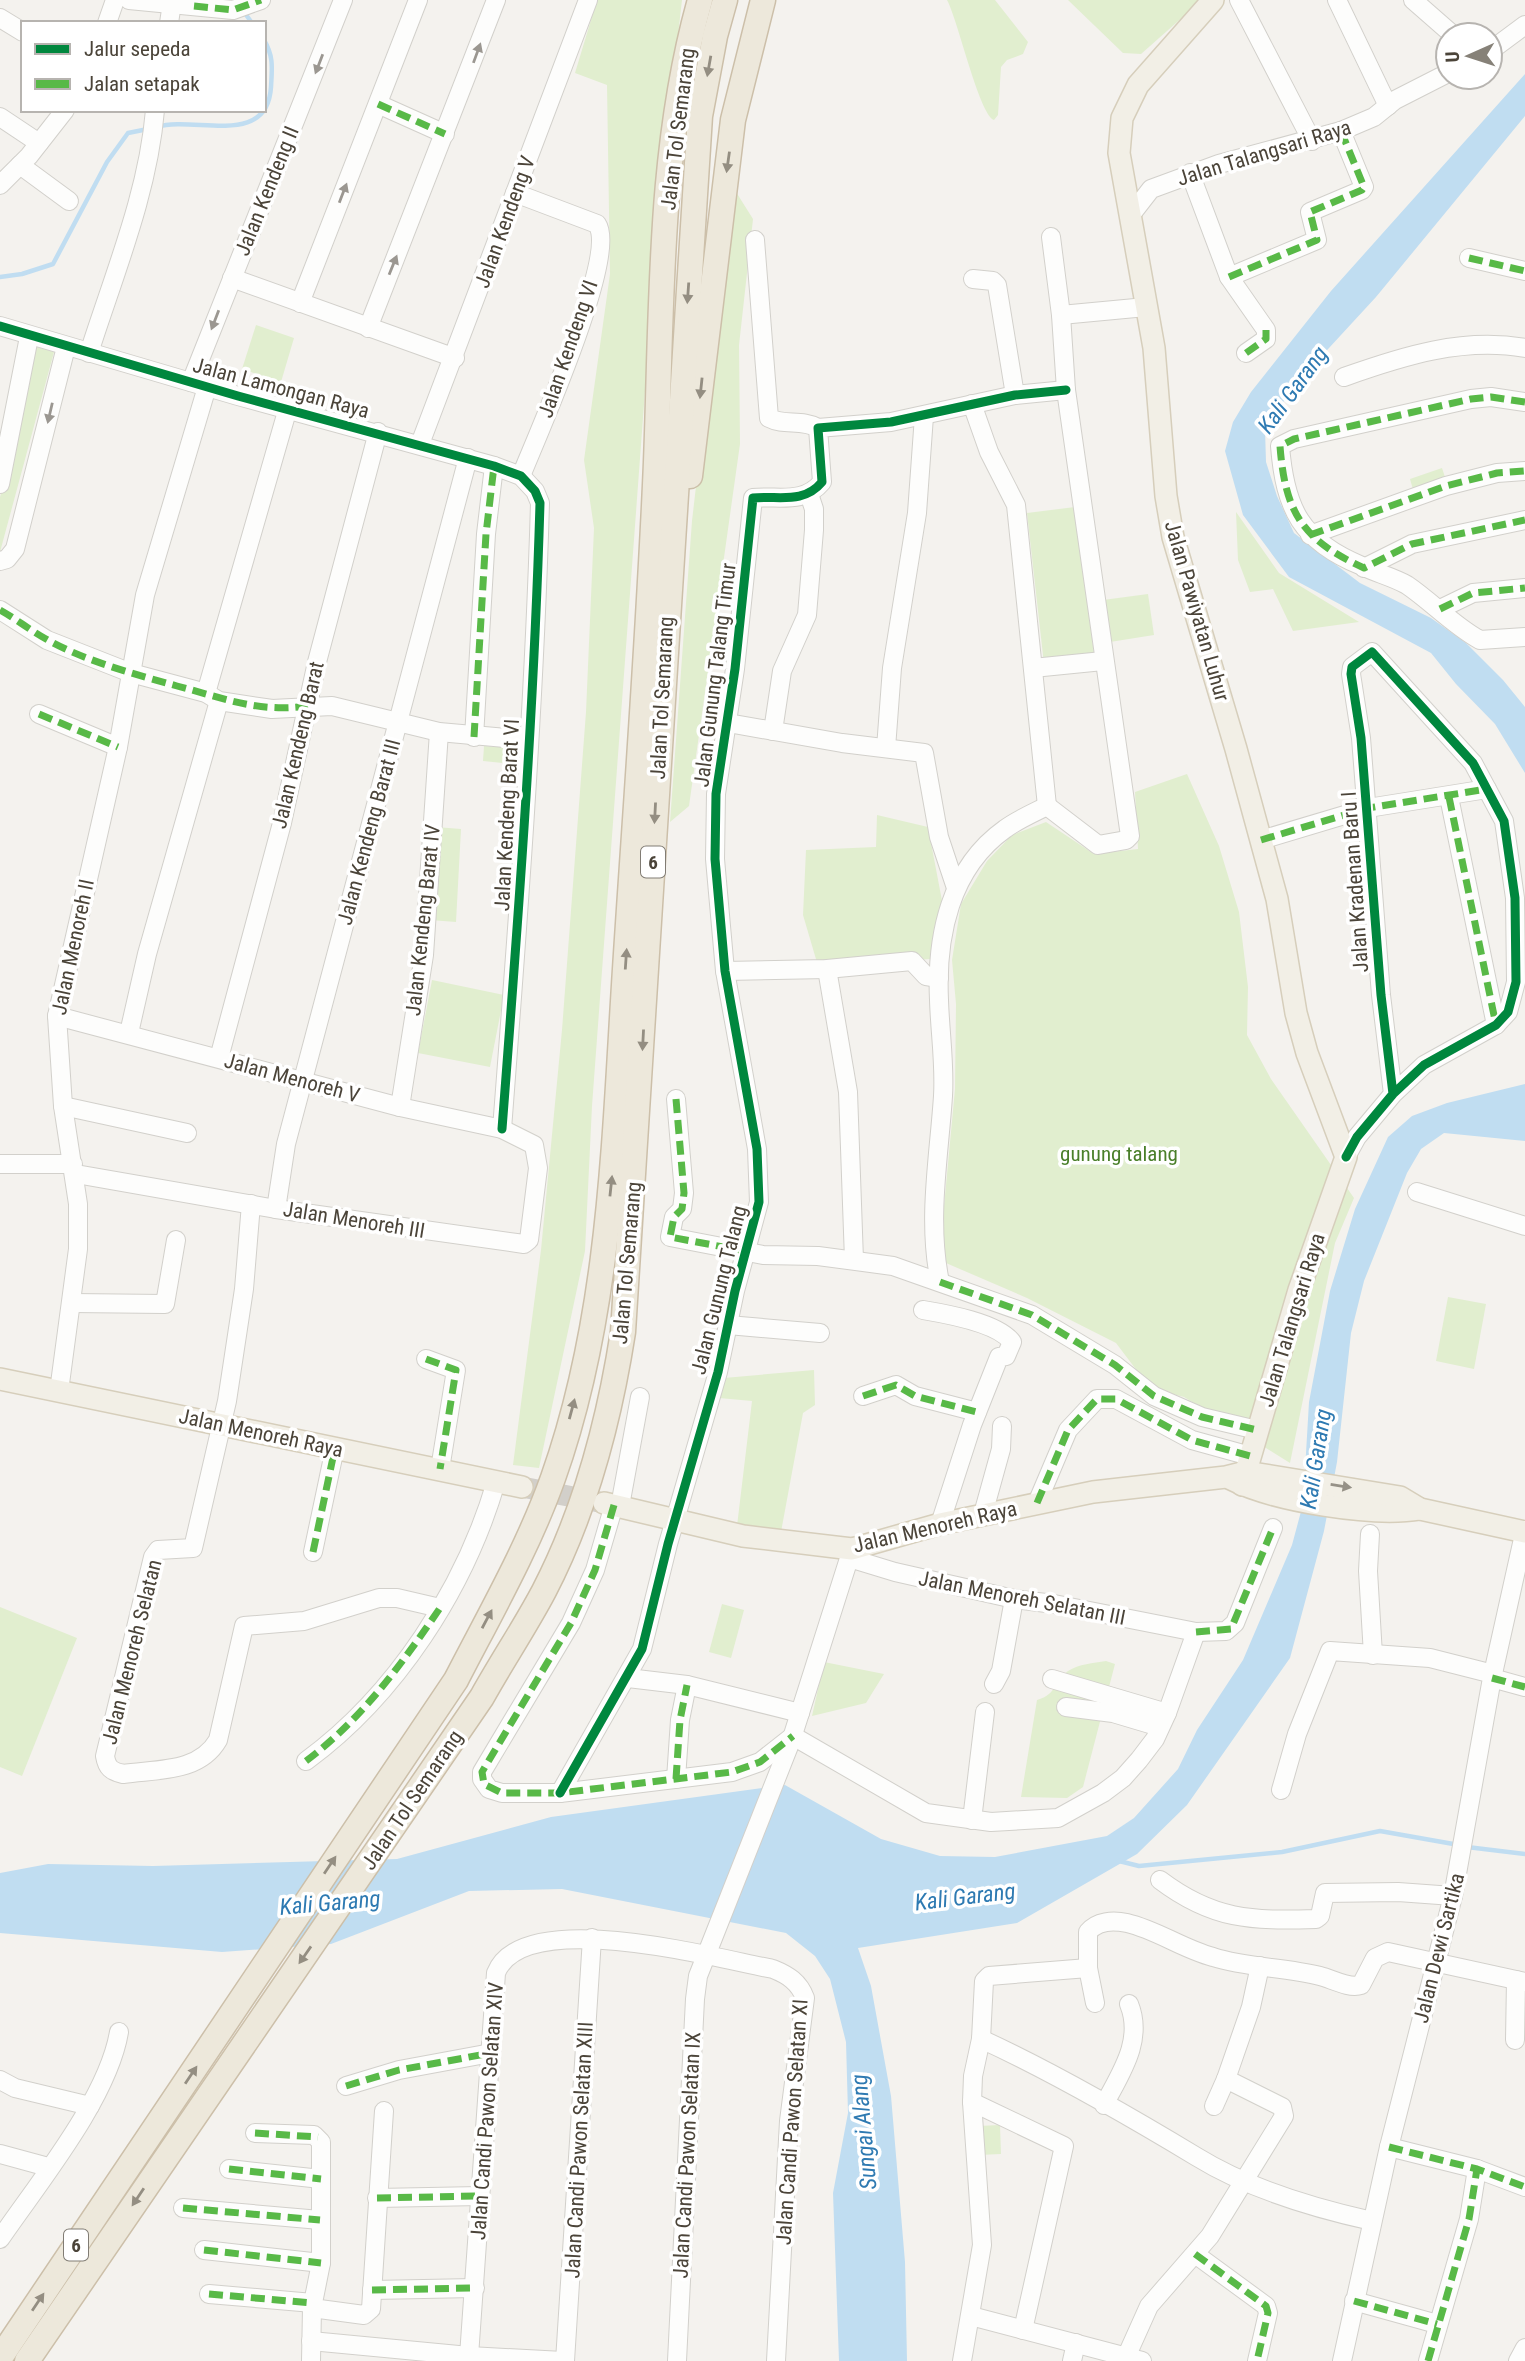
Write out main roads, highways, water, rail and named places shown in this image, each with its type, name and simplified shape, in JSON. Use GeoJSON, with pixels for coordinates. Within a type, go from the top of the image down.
{"type":"FeatureCollection","features":[{"type":"Feature","properties":{"kind":"highway","name":"Jalan Tol Semarang"},"geometry":{"type":"LineString","coordinates":[[0,2358],[456,1680],[541,1509],[554,1475],[595,1326],[611,1181],[652,546],[666,217],[675,122],[687,48],[700,0]]}},
{"type":"Feature","properties":{"kind":"highway","name":"Jalan Tol Semarang"},"geometry":{"type":"LineString","coordinates":[[27,2361],[482,1697],[544,1590],[589,1485],[612,1400],[623,1332],[640,1084],[663,666],[700,116],[715,36],[725,0]]}},
{"type":"Feature","properties":{"kind":"highway"},"geometry":{"type":"LineString","coordinates":[[663,666],[695,438],[733,120],[763,0]]}},
{"type":"Feature","properties":{"kind":"main road","name":"Jalan Pawiyatan Luhur"},"geometry":{"type":"LineString","coordinates":[[1213,0],[1138,85],[1119,129],[1119,153],[1159,388],[1166,496],[1173,537],[1277,899],[1296,1013],[1307,1053],[1346,1157]]}},
{"type":"Feature","properties":{"kind":"main road","name":"Jalan Talangsari Raya"},"geometry":{"type":"LineString","coordinates":[[1248,1476],[1257,1430],[1299,1290],[1346,1157]]}},
{"type":"Feature","properties":{"kind":"main road","name":"Jalan Menoreh Raya"},"geometry":{"type":"LineString","coordinates":[[0,1379],[522,1487]]}},
{"type":"Feature","properties":{"kind":"main road","name":"Jalan Menoreh Raya"},"geometry":{"type":"LineString","coordinates":[[613,1505],[743,1536],[851,1553],[940,1524],[1093,1492],[1248,1476],[1369,1500],[1400,1497],[1420,1509],[1525,1531]]}},
{"type":"Feature","properties":{"kind":"water"},"geometry":{"type":"Polygon","coordinates":[[[1525,74],[1525,116],[1376,297],[1294,386],[1265,429],[1266,462],[1277,496],[1294,533],[1360,583],[1431,618],[1466,643],[1503,680],[1525,707],[1525,773],[1495,724],[1456,684],[1431,653],[1289,577],[1243,515],[1225,451],[1233,422],[1251,392],[1331,291],[1525,74]]]}},
{"type":"Feature","properties":{"kind":"water"},"geometry":{"type":"Polygon","coordinates":[[[1525,1084],[1525,1141],[1444,1133],[1421,1149],[1407,1173],[1364,1281],[1351,1333],[1337,1462],[1324,1531],[1290,1658],[1187,1805],[1137,1854],[1017,1923],[858,1948],[871,1986],[891,2096],[905,2262],[907,2361],[839,2361],[833,2193],[848,2113],[846,2042],[830,1979],[815,1956],[786,1933],[562,1889],[469,1891],[331,1944],[222,1952],[0,1933],[0,1873],[48,1864],[153,1866],[397,1859],[551,1817],[785,1785],[881,1839],[940,1856],[995,1857],[1107,1836],[1134,1818],[1178,1769],[1197,1730],[1243,1660],[1292,1545],[1303,1504],[1309,1402],[1330,1291],[1355,1209],[1388,1137],[1412,1116],[1447,1103],[1525,1084]]]}},
{"type":"Feature","properties":{"kind":"waterway"},"geometry":{"type":"LineString","coordinates":[[244,12],[251,21]]}},
{"type":"Feature","properties":{"kind":"waterway"},"geometry":{"type":"LineString","coordinates":[[266,44],[272,68],[266,106]]}},
{"type":"Feature","properties":{"kind":"waterway"},"geometry":{"type":"LineString","coordinates":[[157,127],[172,124],[243,124],[257,118],[262,112]]}},
{"type":"Feature","properties":{"kind":"waterway"},"geometry":{"type":"LineString","coordinates":[[0,277],[22,274],[53,264],[107,162],[128,133],[148,129]]}},
{"type":"Feature","properties":{"kind":"waterway"},"geometry":{"type":"LineString","coordinates":[[1119,1861],[1139,1866],[1282,1852],[1380,1831],[1459,1845]]}},
{"type":"Feature","properties":{"kind":"waterway"},"geometry":{"type":"LineString","coordinates":[[1467,1847],[1525,1854]]}},
{"type":"Feature","properties":{"kind":"tunnel"},"geometry":{"type":"LineString","coordinates":[[522,1487],[599,1502]]}},
{"type":"Feature","properties":{"kind":"water label","name":"Kali Garang"},"geometry":{"type":"Point","coordinates":[1293,390]}},
{"type":"Feature","properties":{"kind":"water label","name":"Kali Garang"},"geometry":{"type":"Point","coordinates":[1316,1459]}},
{"type":"Feature","properties":{"kind":"water label","name":"Kali Garang"},"geometry":{"type":"Point","coordinates":[965,1897]}},
{"type":"Feature","properties":{"kind":"water label","name":"Kali Garang"},"geometry":{"type":"Point","coordinates":[330,1903]}},
{"type":"Feature","properties":{"kind":"water label","name":"Sungai Alang"},"geometry":{"type":"Point","coordinates":[864,2132]}},
{"type":"Feature","properties":{"kind":"park label","name":"gunung talang"},"geometry":{"type":"Point","coordinates":[1119,1154]}}]}
